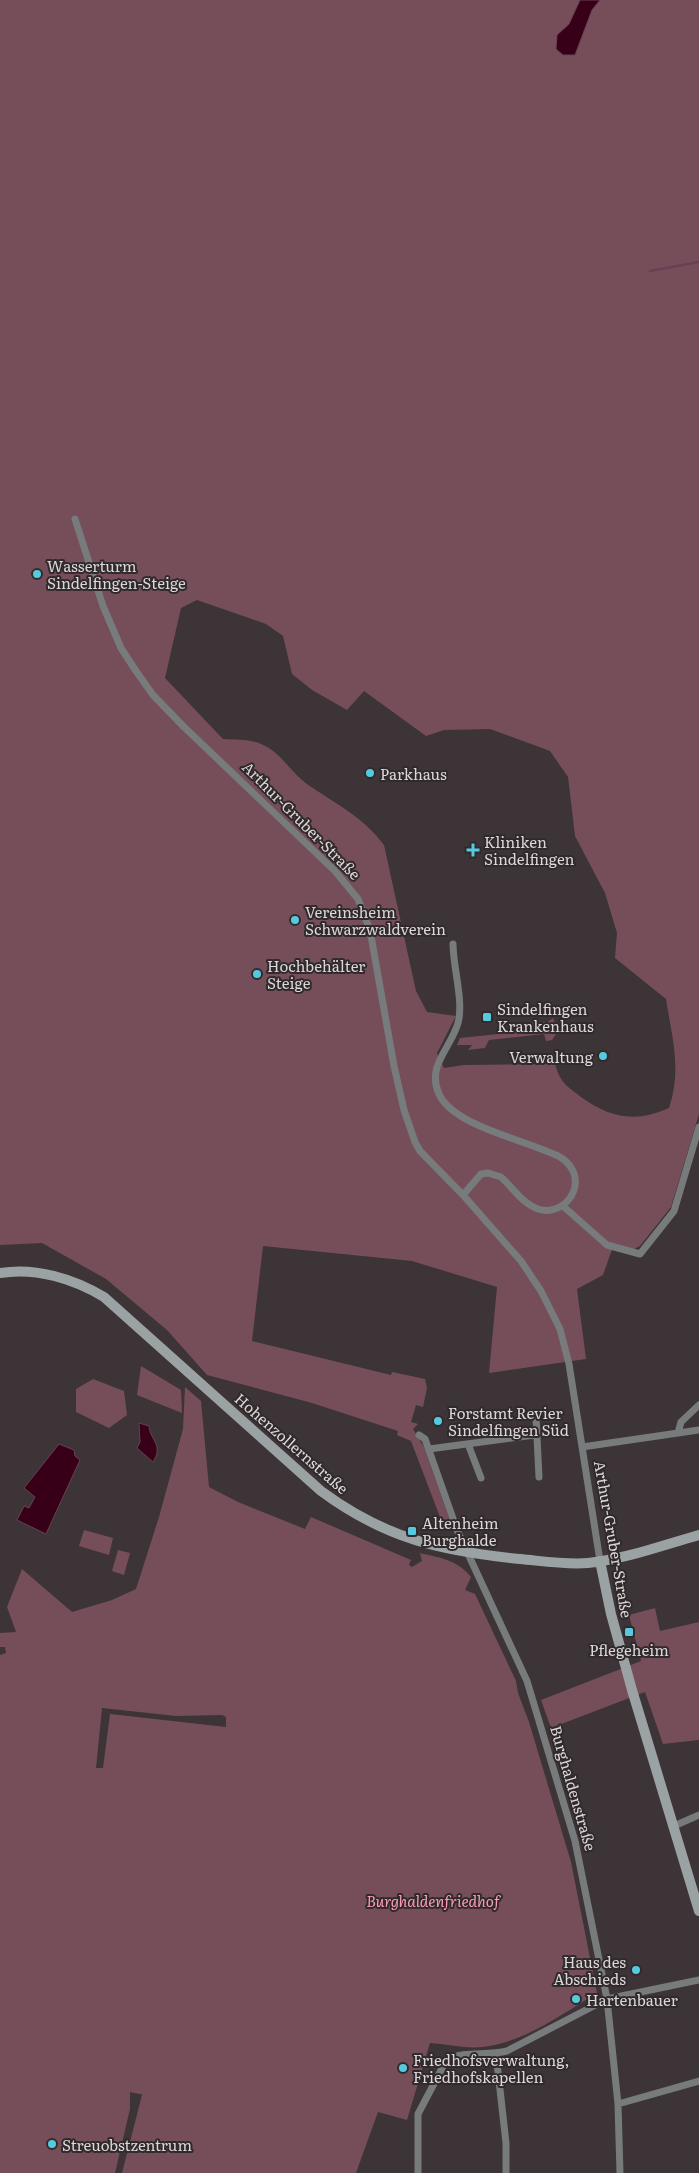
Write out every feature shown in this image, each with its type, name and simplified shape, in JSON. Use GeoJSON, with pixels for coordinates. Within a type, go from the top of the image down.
{"type":"FeatureCollection","features":[{"type":"Feature","properties":{"kind":"street","name":"Arthur-Gruber-Straße"},"geometry":{"type":"LineString","coordinates":[[75,519],[103,606],[121,648],[153,695],[334,871],[358,900],[370,930],[385,1022],[410,1130],[420,1152],[462,1195],[521,1261],[550,1308],[560,1329],[569,1364],[600,1561],[632,1690],[697,1898],[699,1911]]}},
{"type":"Feature","properties":{"kind":"street"},"geometry":{"type":"LineString","coordinates":[[452,944],[459,1013],[457,1025],[437,1064],[435,1074],[439,1094],[446,1105],[468,1119],[564,1159],[573,1171],[575,1183],[570,1198],[563,1206],[548,1211],[532,1207],[501,1177],[488,1173],[475,1179],[462,1195]]}},
{"type":"Feature","properties":{"kind":"street"},"geometry":{"type":"LineString","coordinates":[[563,1206],[607,1245],[640,1254],[674,1211],[699,1127]]}},
{"type":"Feature","properties":{"kind":"street","name":"Hohenzollernstraße"},"geometry":{"type":"LineString","coordinates":[[0,1273],[29,1272],[54,1276],[91,1289],[121,1310],[273,1450],[340,1505],[394,1533],[428,1545],[470,1553],[582,1564],[699,1535]]}},
{"type":"Feature","properties":{"kind":"street"},"geometry":{"type":"LineString","coordinates":[[678,1433],[681,1422],[699,1405]]}},
{"type":"Feature","properties":{"kind":"street"},"geometry":{"type":"LineString","coordinates":[[536,1417],[535,1435],[539,1477]]}},
{"type":"Feature","properties":{"kind":"street"},"geometry":{"type":"LineString","coordinates":[[582,1447],[699,1430]]}},
{"type":"Feature","properties":{"kind":"street","name":"Burghaldenstraße"},"geometry":{"type":"LineString","coordinates":[[419,1435],[425,1439],[458,1530],[527,1681],[580,1860],[607,1999],[618,2104],[620,2173]]}},
{"type":"Feature","properties":{"kind":"street"},"geometry":{"type":"LineString","coordinates":[[429,1449],[535,1435]]}},
{"type":"Feature","properties":{"kind":"street"},"geometry":{"type":"LineString","coordinates":[[468,1444],[481,1478]]}},
{"type":"Feature","properties":{"kind":"street"},"geometry":{"type":"LineString","coordinates":[[674,1826],[699,1816]]}},
{"type":"Feature","properties":{"kind":"street"},"geometry":{"type":"LineString","coordinates":[[418,2173],[418,2114],[444,2061],[456,2056],[496,2054],[540,2035],[607,1999],[699,1980]]}},
{"type":"Feature","properties":{"kind":"street"},"geometry":{"type":"LineString","coordinates":[[496,2054],[506,2144],[506,2173]]}},
{"type":"Feature","properties":{"kind":"street"},"geometry":{"type":"LineString","coordinates":[[618,2104],[628,2103],[699,2081]]}},
{"type":"Feature","properties":{"kind":"green space"},"geometry":{"type":"Polygon","coordinates":[[[0,0],[699,0],[699,1114],[671,1207],[640,1246],[634,1249],[614,1244],[603,1275],[577,1289],[586,1359],[489,1373],[497,1287],[412,1261],[263,1246],[252,1341],[391,1375],[392,1372],[425,1379],[427,1388],[423,1407],[416,1405],[411,1422],[418,1424],[413,1429],[424,1447],[450,1521],[443,1525],[411,1441],[397,1435],[398,1431],[312,1403],[207,1375],[167,1330],[106,1279],[42,1243],[0,1245],[0,0]],[[197,600],[181,608],[165,678],[223,739],[253,741],[268,748],[280,757],[307,784],[358,818],[384,845],[416,991],[427,1012],[456,1016],[437,1053],[444,1068],[464,1065],[555,1064],[559,1076],[568,1087],[602,1110],[613,1114],[634,1117],[657,1113],[669,1108],[675,1080],[675,1054],[666,999],[615,958],[617,933],[605,893],[575,836],[568,777],[550,751],[490,729],[444,730],[426,736],[364,691],[347,710],[312,690],[292,674],[283,636],[266,624],[197,600]]]}},
{"type":"Feature","properties":{"kind":"green space"},"geometry":{"type":"Polygon","coordinates":[[[553,1018],[558,1031],[552,1040],[546,1041],[544,1034],[489,1040],[485,1048],[468,1050],[472,1045],[457,1045],[460,1038],[526,1031],[533,1022],[548,1022],[553,1018]]]}},
{"type":"Feature","properties":{"kind":"green space"},"geometry":{"type":"Polygon","coordinates":[[[141,1366],[181,1390],[182,1413],[137,1395],[141,1366]]]}},
{"type":"Feature","properties":{"kind":"green space"},"geometry":{"type":"Polygon","coordinates":[[[93,1379],[124,1391],[127,1415],[109,1428],[76,1412],[76,1389],[93,1379]]]}},
{"type":"Feature","properties":{"kind":"green space","name":"Burghaldenfriedhof"},"geometry":{"type":"Polygon","coordinates":[[[185,1387],[201,1401],[209,1487],[238,1502],[305,1529],[311,1517],[411,1560],[409,1565],[412,1567],[422,1561],[420,1553],[454,1563],[471,1577],[465,1590],[475,1594],[516,1681],[518,1693],[529,1722],[571,1862],[597,1993],[543,2026],[499,2044],[470,2047],[430,2043],[407,2120],[378,2112],[356,2173],[122,2173],[142,2095],[144,2095],[130,2092],[130,2109],[115,2173],[0,2173],[0,1655],[6,1653],[5,1647],[0,1647],[0,1633],[16,1632],[7,1607],[22,1569],[72,1612],[112,1600],[136,1589],[159,1517],[183,1429],[185,1387]],[[102,1708],[96,1768],[103,1768],[110,1714],[226,1727],[226,1717],[222,1715],[176,1716],[102,1708]]]}},
{"type":"Feature","properties":{"kind":"green space"},"geometry":{"type":"Polygon","coordinates":[[[84,1530],[113,1538],[109,1555],[79,1546],[84,1530]]]}},
{"type":"Feature","properties":{"kind":"green space"},"geometry":{"type":"Polygon","coordinates":[[[118,1550],[130,1553],[124,1575],[112,1571],[118,1550]]]}},
{"type":"Feature","properties":{"kind":"green space"},"geometry":{"type":"Polygon","coordinates":[[[655,1608],[660,1631],[699,1622],[699,1740],[663,1744],[645,1692],[551,1728],[541,1700],[641,1661],[629,1615],[655,1608]]]}},
{"type":"Feature","properties":{"kind":"shaded area"},"geometry":{"type":"Polygon","coordinates":[[[580,0],[600,0],[592,10],[575,55],[563,55],[556,49],[557,35],[569,24],[580,0]]]}},
{"type":"Feature","properties":{"kind":"shaded area"},"geometry":{"type":"Polygon","coordinates":[[[139,1423],[149,1426],[156,1443],[157,1451],[153,1462],[137,1448],[140,1442],[139,1423]]]}},
{"type":"Feature","properties":{"kind":"shaded area"},"geometry":{"type":"Polygon","coordinates":[[[59,1444],[74,1450],[75,1456],[80,1460],[46,1534],[17,1520],[24,1506],[29,1508],[35,1497],[24,1488],[59,1444]]]}},
{"type":"Feature","properties":{"kind":"waterway"},"geometry":{"type":"LineString","coordinates":[[650,271],[699,262]]}},
{"type":"Feature","properties":{"kind":"place","name":"Wasserturm Sindelfingen-Steige"},"geometry":{"type":"Point","coordinates":[37,574]}},
{"type":"Feature","properties":{"kind":"place","name":"Parkhaus"},"geometry":{"type":"Point","coordinates":[370,773]}},
{"type":"Feature","properties":{"kind":"place","name":"Kliniken Sindelfingen"},"geometry":{"type":"Point","coordinates":[473,850]}},
{"type":"Feature","properties":{"kind":"place","name":"Vereinsheim Schwarzwaldverein"},"geometry":{"type":"Point","coordinates":[295,920]}},
{"type":"Feature","properties":{"kind":"place","name":"Hochbehälter Steige"},"geometry":{"type":"Point","coordinates":[257,974]}},
{"type":"Feature","properties":{"kind":"place","name":"Sindelfingen Krankenhaus"},"geometry":{"type":"Point","coordinates":[487,1017]}},
{"type":"Feature","properties":{"kind":"place","name":"Verwaltung"},"geometry":{"type":"Point","coordinates":[603,1056]}},
{"type":"Feature","properties":{"kind":"place","name":"Forstamt Revier Sindelfingen Süd"},"geometry":{"type":"Point","coordinates":[438,1421]}},
{"type":"Feature","properties":{"kind":"place","name":"Altenheim Burghalde"},"geometry":{"type":"Point","coordinates":[412,1531]}},
{"type":"Feature","properties":{"kind":"place","name":"Pflegeheim"},"geometry":{"type":"Point","coordinates":[629,1632]}},
{"type":"Feature","properties":{"kind":"place","name":"Haus des Abschieds"},"geometry":{"type":"Point","coordinates":[636,1970]}},
{"type":"Feature","properties":{"kind":"place","name":"Hartenbauer"},"geometry":{"type":"Point","coordinates":[576,1999]}},
{"type":"Feature","properties":{"kind":"place","name":"Friedhofsverwaltung, Friedhofskapellen"},"geometry":{"type":"Point","coordinates":[403,2068]}},
{"type":"Feature","properties":{"kind":"place","name":"Streuobstzentrum"},"geometry":{"type":"Point","coordinates":[52,2144]}}]}
